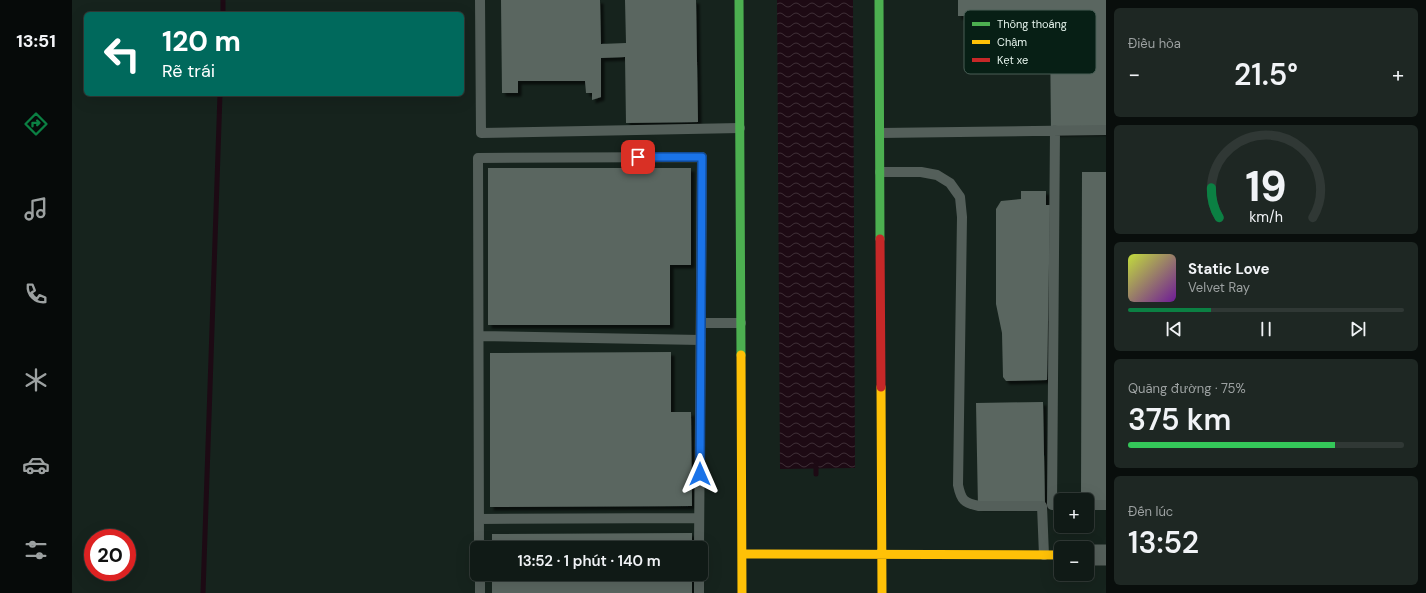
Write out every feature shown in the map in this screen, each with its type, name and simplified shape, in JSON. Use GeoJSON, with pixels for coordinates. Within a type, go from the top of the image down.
{"type":"FeatureCollection","features":[{"type":"Feature","properties":{"kind":"street"},"geometry":{"type":"LineString","coordinates":[[739,0],[742,593]]}},
{"type":"Feature","properties":{"kind":"street"},"geometry":{"type":"LineString","coordinates":[[879,0],[882,593]]}},
{"type":"Feature","properties":{"kind":"street"},"geometry":{"type":"LineString","coordinates":[[742,554],[882,556],[1054,555]]}},
{"type":"Feature","properties":{"kind":"street"},"geometry":{"type":"LineString","coordinates":[[1094,555],[1106,555]]}},
{"type":"Feature","properties":{"kind":"lane"},"geometry":{"type":"LineString","coordinates":[[480,0],[480,133],[740,128]]}},
{"type":"Feature","properties":{"kind":"lane"},"geometry":{"type":"LineString","coordinates":[[1054,505],[1052,505],[1055,130]]}},
{"type":"Feature","properties":{"kind":"lane"},"geometry":{"type":"LineString","coordinates":[[880,133],[1106,130]]}},
{"type":"Feature","properties":{"kind":"lane"},"geometry":{"type":"LineString","coordinates":[[480,541],[478,158],[702,157],[699,541]]}},
{"type":"Feature","properties":{"kind":"lane"},"geometry":{"type":"LineString","coordinates":[[880,172],[921,172],[937,175],[950,182],[960,197],[962,217],[958,485],[960,494],[964,500],[970,504],[979,506],[1042,506],[1044,555]]}},
{"type":"Feature","properties":{"kind":"lane"},"geometry":{"type":"LineString","coordinates":[[701,323],[741,323]]}},
{"type":"Feature","properties":{"kind":"lane"},"geometry":{"type":"LineString","coordinates":[[479,336],[701,340]]}},
{"type":"Feature","properties":{"kind":"lane"},"geometry":{"type":"LineString","coordinates":[[1094,505],[1106,505]]}},
{"type":"Feature","properties":{"kind":"lane"},"geometry":{"type":"LineString","coordinates":[[479,519],[699,518]]}},
{"type":"Feature","properties":{"kind":"lane"},"geometry":{"type":"LineString","coordinates":[[480,581],[480,593]]}},
{"type":"Feature","properties":{"kind":"lane"},"geometry":{"type":"LineString","coordinates":[[699,581],[699,593]]}},
{"type":"Feature","properties":{"kind":"water"},"geometry":{"type":"Polygon","coordinates":[[[777,0],[853,0],[855,468],[780,469],[777,0]]]}},
{"type":"Feature","properties":{"kind":"building"},"geometry":{"type":"Polygon","coordinates":[[[501,0],[600,0],[601,44],[626,43],[625,0],[696,0],[698,122],[626,123],[625,57],[601,58],[601,97],[592,100],[592,93],[586,93],[585,81],[518,81],[518,93],[502,93],[501,0]]]}},
{"type":"Feature","properties":{"kind":"building"},"geometry":{"type":"Polygon","coordinates":[[[958,0],[1106,0],[1106,132],[1051,133],[1050,74],[1096,74],[1096,10],[964,10],[964,16],[958,16],[958,0]]]}},
{"type":"Feature","properties":{"kind":"building"},"geometry":{"type":"Polygon","coordinates":[[[488,168],[691,168],[691,265],[670,265],[670,325],[488,325],[488,168]]]}},
{"type":"Feature","properties":{"kind":"building"},"geometry":{"type":"Polygon","coordinates":[[[1082,172],[1106,172],[1106,506],[1094,502],[1094,493],[1081,493],[1082,172]]]}},
{"type":"Feature","properties":{"kind":"building"},"geometry":{"type":"Polygon","coordinates":[[[1021,191],[1046,191],[1046,205],[1050,205],[1047,380],[1006,381],[1003,377],[1002,333],[996,304],[996,209],[1001,201],[1021,199],[1021,191]]]}},
{"type":"Feature","properties":{"kind":"building"},"geometry":{"type":"Polygon","coordinates":[[[671,352],[671,412],[691,412],[692,506],[490,507],[490,353],[671,352]]]}},
{"type":"Feature","properties":{"kind":"building"},"geometry":{"type":"Polygon","coordinates":[[[1043,402],[1045,506],[978,507],[976,403],[1043,402]]]}},
{"type":"Feature","properties":{"kind":"building"},"geometry":{"type":"Polygon","coordinates":[[[692,533],[692,541],[492,541],[492,534],[692,533]]]}},
{"type":"Feature","properties":{"kind":"building"},"geometry":{"type":"Polygon","coordinates":[[[492,581],[692,581],[692,593],[492,593],[492,581]]]}},
{"type":"Feature","properties":{"kind":"waterway"},"geometry":{"type":"LineString","coordinates":[[223,0],[223,12]]}},
{"type":"Feature","properties":{"kind":"waterway"},"geometry":{"type":"LineString","coordinates":[[203,593],[220,96]]}},
{"type":"Feature","properties":{"kind":"waterway"},"geometry":{"type":"LineString","coordinates":[[816,463],[816,474]]}},
{"type":"Feature","properties":{"kind":"traffic: fast"},"geometry":{"type":"LineString","coordinates":[[739,0],[741,355]]}},
{"type":"Feature","properties":{"kind":"traffic: fast"},"geometry":{"type":"LineString","coordinates":[[879,0],[880,239]]}},
{"type":"Feature","properties":{"kind":"traffic: slow"},"geometry":{"type":"LineString","coordinates":[[741,355],[742,593]]}},
{"type":"Feature","properties":{"kind":"traffic: slow"},"geometry":{"type":"LineString","coordinates":[[881,387],[882,593]]}},
{"type":"Feature","properties":{"kind":"traffic: slow"},"geometry":{"type":"LineString","coordinates":[[742,554],[1054,555]]}},
{"type":"Feature","properties":{"kind":"traffic: jam"},"geometry":{"type":"LineString","coordinates":[[880,239],[881,387]]}},
{"type":"Feature","properties":{"kind":"route"},"geometry":{"type":"LineString","coordinates":[[638,157],[702,157],[700,474]]}}]}
